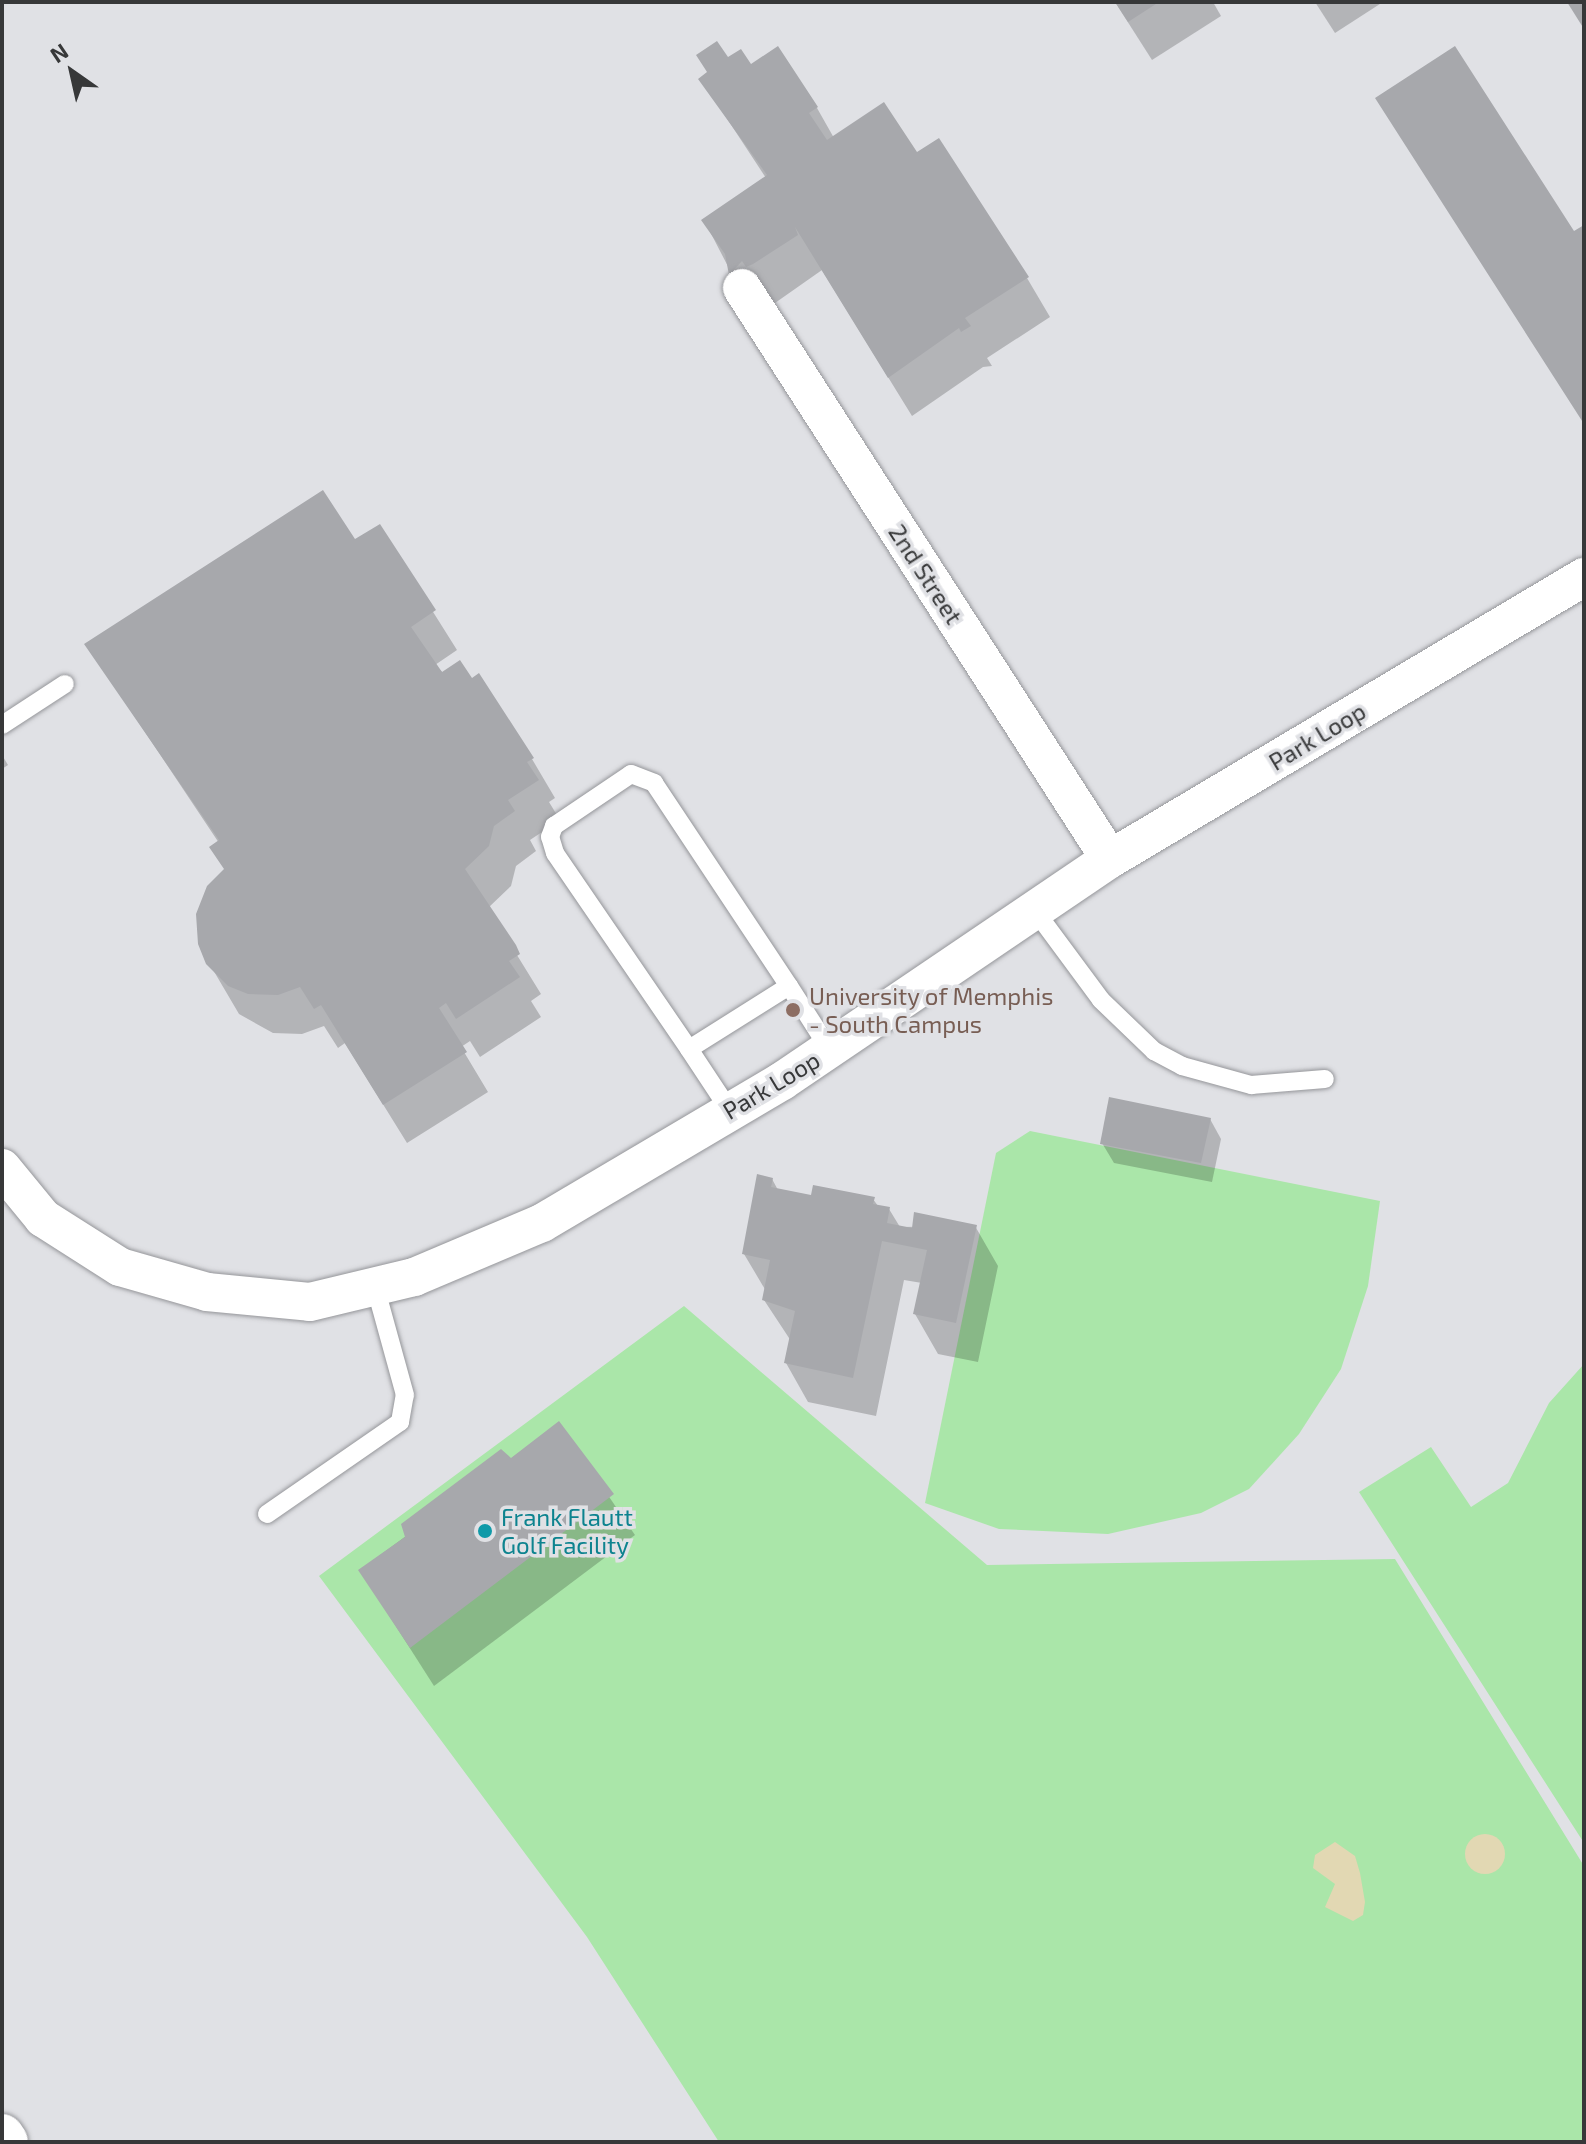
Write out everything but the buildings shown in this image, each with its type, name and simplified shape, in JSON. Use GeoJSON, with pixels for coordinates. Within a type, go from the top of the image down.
{"type":"FeatureCollection","features":[{"type":"Feature","properties":{"kind":"main road"},"geometry":{"type":"LineString","coordinates":[[2,2136],[6,2142]]}},
{"type":"Feature","properties":{"kind":"street","name":"2nd Street"},"geometry":{"type":"LineString","coordinates":[[742,288],[1110,859]]}},
{"type":"Feature","properties":{"kind":"street","name":"Park Loop"},"geometry":{"type":"LineString","coordinates":[[2,1168],[43,1218],[120,1267],[207,1292],[310,1302],[414,1277],[542,1223],[730,1111],[830,1050],[1110,859],[1584,577]]}},
{"type":"Feature","properties":{"kind":"lane"},"geometry":{"type":"LineString","coordinates":[[2,725],[65,684]]}},
{"type":"Feature","properties":{"kind":"lane"},"geometry":{"type":"LineString","coordinates":[[730,1111],[555,853],[550,837],[554,826],[631,774],[654,783],[830,1050]]}},
{"type":"Feature","properties":{"kind":"lane"},"geometry":{"type":"LineString","coordinates":[[1036,912],[1101,1000],[1154,1051],[1182,1066],[1251,1085],[1325,1079]]}},
{"type":"Feature","properties":{"kind":"lane"},"geometry":{"type":"LineString","coordinates":[[689,1049],[789,986]]}},
{"type":"Feature","properties":{"kind":"lane"},"geometry":{"type":"LineString","coordinates":[[267,1514],[400,1422],[405,1395],[375,1286]]}},
{"type":"Feature","properties":{"kind":"green space"},"geometry":{"type":"Polygon","coordinates":[[[1030,1131],[1380,1201],[1368,1286],[1341,1369],[1299,1434],[1249,1489],[1201,1513],[1108,1534],[999,1529],[925,1503],[996,1153],[1030,1131]]]}},
{"type":"Feature","properties":{"kind":"green space"},"geometry":{"type":"Polygon","coordinates":[[[684,1306],[987,1565],[1395,1559],[1584,1866],[1584,2142],[719,2142],[587,1937],[319,1576],[684,1306]]]}},
{"type":"Feature","properties":{"kind":"green space"},"geometry":{"type":"Polygon","coordinates":[[[1584,1364],[1584,1843],[1359,1492],[1431,1447],[1471,1507],[1508,1483],[1549,1403],[1584,1364]]]}},
{"type":"Feature","properties":{"kind":"sand"},"geometry":{"type":"Polygon","coordinates":[[[1485,1834],[1499,1840],[1505,1854],[1499,1868],[1485,1874],[1471,1868],[1465,1854],[1471,1840],[1485,1834]]]}},
{"type":"Feature","properties":{"kind":"sand"},"geometry":{"type":"Polygon","coordinates":[[[1335,1842],[1355,1856],[1360,1873],[1365,1902],[1363,1915],[1353,1921],[1325,1907],[1335,1884],[1313,1868],[1315,1855],[1335,1842]]]}},
{"type":"Feature","properties":{"kind":"place","name":"University of Memphis - South Campus"},"geometry":{"type":"Point","coordinates":[793,1010]}},
{"type":"Feature","properties":{"kind":"place","name":"Frank Flautt Golf Facility"},"geometry":{"type":"Point","coordinates":[485,1531]}}]}
